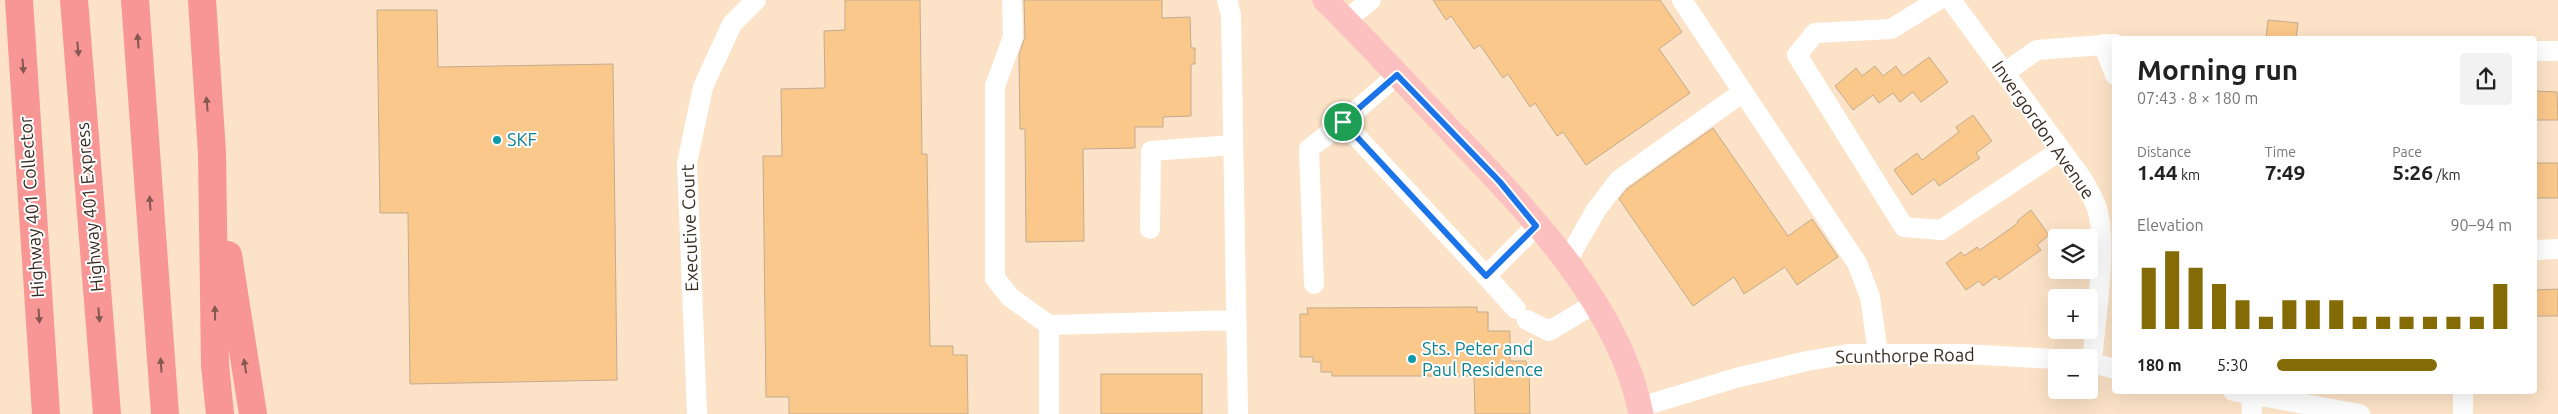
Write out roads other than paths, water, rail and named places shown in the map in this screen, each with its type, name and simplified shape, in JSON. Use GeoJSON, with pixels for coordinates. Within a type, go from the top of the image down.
{"type":"FeatureCollection","features":[{"type":"Feature","properties":{"kind":"highway","name":"Highway 401 Collector"},"geometry":{"type":"LineString","coordinates":[[19,0],[46,414]]}},
{"type":"Feature","properties":{"kind":"highway","name":"Highway 401 Express"},"geometry":{"type":"LineString","coordinates":[[74,0],[107,414]]}},
{"type":"Feature","properties":{"kind":"highway"},"geometry":{"type":"LineString","coordinates":[[135,0],[165,414]]}},
{"type":"Feature","properties":{"kind":"highway"},"geometry":{"type":"LineString","coordinates":[[202,0],[212,153],[216,364],[220,414]]}},
{"type":"Feature","properties":{"kind":"highway"},"geometry":{"type":"LineString","coordinates":[[212,153],[252,414]]}},
{"type":"Feature","properties":{"kind":"main road"},"geometry":{"type":"LineString","coordinates":[[1325,0],[1500,182],[1567,261],[1596,303],[1631,378],[1641,410]]}},
{"type":"Feature","properties":{"kind":"street","name":"Executive Court"},"geometry":{"type":"LineString","coordinates":[[697,414],[687,163],[703,87],[732,24],[756,0]]}},
{"type":"Feature","properties":{"kind":"street"},"geometry":{"type":"LineString","coordinates":[[1012,0],[1013,37],[995,86],[995,278],[1010,297],[1049,324],[1236,320]]}},
{"type":"Feature","properties":{"kind":"street"},"geometry":{"type":"LineString","coordinates":[[1227,0],[1231,15],[1238,414]]}},
{"type":"Feature","properties":{"kind":"street"},"geometry":{"type":"LineString","coordinates":[[1346,20],[1371,0]]}},
{"type":"Feature","properties":{"kind":"street"},"geometry":{"type":"LineString","coordinates":[[1682,0],[1857,264],[1870,297],[1878,353]]}},
{"type":"Feature","properties":{"kind":"street"},"geometry":{"type":"LineString","coordinates":[[1938,0],[1891,29],[1815,33],[1797,55],[1904,227],[1940,230],[2061,150]]}},
{"type":"Feature","properties":{"kind":"street","name":"Invergordon Avenue"},"geometry":{"type":"LineString","coordinates":[[1952,0],[2081,177],[2097,209],[2107,276],[2093,349]]}},
{"type":"Feature","properties":{"kind":"street"},"geometry":{"type":"LineString","coordinates":[[2004,72],[2037,50],[2109,44],[2112,60]]}},
{"type":"Feature","properties":{"kind":"street"},"geometry":{"type":"LineString","coordinates":[[2537,51],[2558,51]]}},
{"type":"Feature","properties":{"kind":"street"},"geometry":{"type":"LineString","coordinates":[[1314,284],[1309,149],[1397,75]]}},
{"type":"Feature","properties":{"kind":"street"},"geometry":{"type":"LineString","coordinates":[[1567,261],[1596,210],[1619,180],[1743,92]]}},
{"type":"Feature","properties":{"kind":"street"},"geometry":{"type":"LineString","coordinates":[[1343,122],[1521,314],[1548,331],[1596,303]]}},
{"type":"Feature","properties":{"kind":"street"},"geometry":{"type":"LineString","coordinates":[[1150,229],[1151,151],[1233,144]]}},
{"type":"Feature","properties":{"kind":"street"},"geometry":{"type":"LineString","coordinates":[[1486,276],[1536,226]]}},
{"type":"Feature","properties":{"kind":"street"},"geometry":{"type":"LineString","coordinates":[[2537,250],[2558,249]]}},
{"type":"Feature","properties":{"kind":"street"},"geometry":{"type":"LineString","coordinates":[[1049,324],[1049,414]]}},
{"type":"Feature","properties":{"kind":"street","name":"Scunthorpe Road"},"geometry":{"type":"LineString","coordinates":[[1641,410],[1736,378],[1807,361],[1848,354],[1988,354],[2048,358]]}},
{"type":"Feature","properties":{"kind":"street"},"geometry":{"type":"LineString","coordinates":[[2098,364],[2112,368]]}},
{"type":"Feature","properties":{"kind":"street"},"geometry":{"type":"LineString","coordinates":[[2463,394],[2463,414]]}},
{"type":"Feature","properties":{"kind":"street"},"geometry":{"type":"LineString","coordinates":[[2246,400],[2360,414]]}},
{"type":"Feature","properties":{"kind":"place","name":"SKF"},"geometry":{"type":"Point","coordinates":[497,140]}},
{"type":"Feature","properties":{"kind":"place","name":"Sts. Peter and Paul Residence"},"geometry":{"type":"Point","coordinates":[1412,359]}}]}
